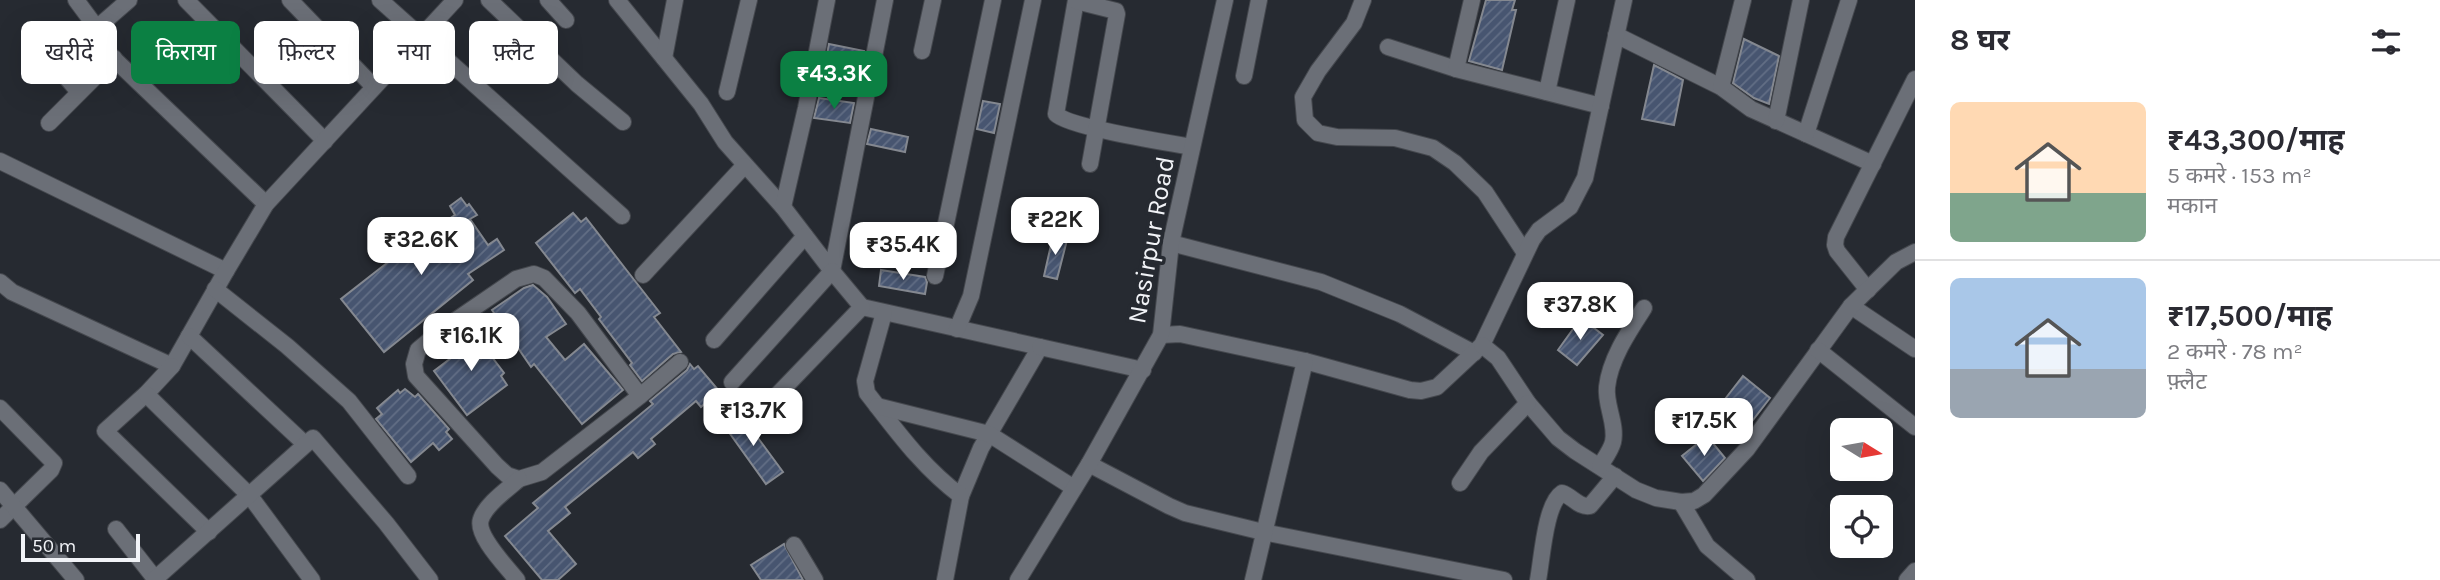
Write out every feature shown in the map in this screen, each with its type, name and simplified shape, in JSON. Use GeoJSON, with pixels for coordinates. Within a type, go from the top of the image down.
{"type":"FeatureCollection","features":[{"type":"Feature","properties":{"kind":"street"},"geometry":{"type":"LineString","coordinates":[[76,0],[87,21]]}},
{"type":"Feature","properties":{"kind":"street"},"geometry":{"type":"LineString","coordinates":[[103,21],[129,0]]}},
{"type":"Feature","properties":{"kind":"street"},"geometry":{"type":"LineString","coordinates":[[186,0],[325,141]]}},
{"type":"Feature","properties":{"kind":"street"},"geometry":{"type":"LineString","coordinates":[[290,0],[374,87]]}},
{"type":"Feature","properties":{"kind":"street"},"geometry":{"type":"LineString","coordinates":[[380,0],[402,21]]}},
{"type":"Feature","properties":{"kind":"street"},"geometry":{"type":"LineString","coordinates":[[435,21],[455,0]]}},
{"type":"Feature","properties":{"kind":"street"},"geometry":{"type":"LineString","coordinates":[[489,0],[578,84],[623,122]]}},
{"type":"Feature","properties":{"kind":"street"},"geometry":{"type":"LineString","coordinates":[[548,0],[566,20]]}},
{"type":"Feature","properties":{"kind":"street"},"geometry":{"type":"LineString","coordinates":[[617,0],[702,104],[725,142],[744,166],[783,207],[862,307],[1143,370]]}},
{"type":"Feature","properties":{"kind":"street"},"geometry":{"type":"LineString","coordinates":[[664,58],[675,0]]}},
{"type":"Feature","properties":{"kind":"street"},"geometry":{"type":"LineString","coordinates":[[727,92],[748,0]]}},
{"type":"Feature","properties":{"kind":"street"},"geometry":{"type":"LineString","coordinates":[[783,207],[827,0]]}},
{"type":"Feature","properties":{"kind":"street"},"geometry":{"type":"LineString","coordinates":[[732,382],[832,271],[885,0]]}},
{"type":"Feature","properties":{"kind":"street"},"geometry":{"type":"LineString","coordinates":[[922,51],[933,0]]}},
{"type":"Feature","properties":{"kind":"street"},"geometry":{"type":"LineString","coordinates":[[936,276],[993,0]]}},
{"type":"Feature","properties":{"kind":"street"},"geometry":{"type":"LineString","coordinates":[[957,329],[971,296],[1033,0]]}},
{"type":"Feature","properties":{"kind":"street","name":"Nasirpur Road"},"geometry":{"type":"LineString","coordinates":[[1018,580],[1161,335],[1171,243],[1225,0]]}},
{"type":"Feature","properties":{"kind":"street"},"geometry":{"type":"LineString","coordinates":[[1244,76],[1259,0]]}},
{"type":"Feature","properties":{"kind":"street"},"geometry":{"type":"LineString","coordinates":[[1363,0],[1354,23],[1318,71],[1303,97],[1305,120],[1318,133],[1337,137],[1395,138],[1433,148],[1455,163],[1485,192],[1525,253]]}},
{"type":"Feature","properties":{"kind":"street"},"geometry":{"type":"LineString","coordinates":[[1457,69],[1472,0]]}},
{"type":"Feature","properties":{"kind":"street"},"geometry":{"type":"LineString","coordinates":[[1547,92],[1567,0]]}},
{"type":"Feature","properties":{"kind":"street"},"geometry":{"type":"LineString","coordinates":[[1161,335],[1180,334],[1305,361],[1421,391],[1437,387],[1478,349],[1539,230],[1570,207],[1580,192],[1624,0]]}},
{"type":"Feature","properties":{"kind":"street"},"geometry":{"type":"LineString","coordinates":[[1721,87],[1743,0]]}},
{"type":"Feature","properties":{"kind":"street"},"geometry":{"type":"LineString","coordinates":[[1776,121],[1801,0]]}},
{"type":"Feature","properties":{"kind":"street"},"geometry":{"type":"LineString","coordinates":[[1806,134],[1849,0]]}},
{"type":"Feature","properties":{"kind":"street"},"geometry":{"type":"LineString","coordinates":[[1090,164],[1097,129],[1117,14],[1076,1],[1056,114],[1060,119],[1097,129],[1192,147]]}},
{"type":"Feature","properties":{"kind":"street"},"geometry":{"type":"LineString","coordinates":[[1616,35],[1721,87],[1751,109],[1873,164]]}},
{"type":"Feature","properties":{"kind":"street"},"geometry":{"type":"LineString","coordinates":[[1388,47],[1457,69],[1601,106]]}},
{"type":"Feature","properties":{"kind":"street"},"geometry":{"type":"LineString","coordinates":[[117,61],[266,204]]}},
{"type":"Feature","properties":{"kind":"street"},"geometry":{"type":"LineString","coordinates":[[455,69],[622,216]]}},
{"type":"Feature","properties":{"kind":"street"},"geometry":{"type":"LineString","coordinates":[[1868,290],[1837,251],[1836,237],[1915,79]]}},
{"type":"Feature","properties":{"kind":"street"},"geometry":{"type":"LineString","coordinates":[[72,84],[79,92]]}},
{"type":"Feature","properties":{"kind":"street"},"geometry":{"type":"LineString","coordinates":[[49,123],[87,84]]}},
{"type":"Feature","properties":{"kind":"street"},"geometry":{"type":"LineString","coordinates":[[209,532],[104,431],[146,394],[172,366],[266,204],[377,84]]}},
{"type":"Feature","properties":{"kind":"street"},"geometry":{"type":"LineString","coordinates":[[0,161],[226,271]]}},
{"type":"Feature","properties":{"kind":"street"},"geometry":{"type":"LineString","coordinates":[[643,275],[744,166]]}},
{"type":"Feature","properties":{"kind":"street"},"geometry":{"type":"LineString","coordinates":[[714,340],[805,236]]}},
{"type":"Feature","properties":{"kind":"street"},"geometry":{"type":"LineString","coordinates":[[1171,243],[1321,282],[1498,358],[1528,403],[1558,438],[1646,494],[1681,502],[1694,501],[1704,495],[1747,449],[1851,306],[1896,262],[1915,252]]}},
{"type":"Feature","properties":{"kind":"street"},"geometry":{"type":"LineString","coordinates":[[640,396],[578,313],[544,278],[534,274],[516,279],[426,343],[418,350],[414,364],[416,376],[461,427],[507,475],[519,478],[542,472],[640,396],[680,362]]}},
{"type":"Feature","properties":{"kind":"street"},"geometry":{"type":"LineString","coordinates":[[0,282],[12,292],[172,366]]}},
{"type":"Feature","properties":{"kind":"street"},"geometry":{"type":"LineString","coordinates":[[215,289],[287,346],[349,401],[408,475]]}},
{"type":"Feature","properties":{"kind":"street"},"geometry":{"type":"LineString","coordinates":[[1851,306],[1915,349]]}},
{"type":"Feature","properties":{"kind":"street"},"geometry":{"type":"LineString","coordinates":[[758,415],[862,307]]}},
{"type":"Feature","properties":{"kind":"street"},"geometry":{"type":"LineString","coordinates":[[1600,466],[1614,438],[1607,396],[1610,373],[1623,342],[1644,308]]}},
{"type":"Feature","properties":{"kind":"street"},"geometry":{"type":"LineString","coordinates":[[884,313],[865,381],[867,393],[923,464],[961,496]]}},
{"type":"Feature","properties":{"kind":"street"},"geometry":{"type":"LineString","coordinates":[[189,336],[305,444]]}},
{"type":"Feature","properties":{"kind":"street"},"geometry":{"type":"LineString","coordinates":[[945,580],[961,496],[989,434],[1040,348]]}},
{"type":"Feature","properties":{"kind":"street"},"geometry":{"type":"LineString","coordinates":[[1818,350],[1915,427]]}},
{"type":"Feature","properties":{"kind":"street"},"geometry":{"type":"LineString","coordinates":[[1253,580],[1305,361]]}},
{"type":"Feature","properties":{"kind":"street"},"geometry":{"type":"LineString","coordinates":[[146,394],[250,496],[312,580]]}},
{"type":"Feature","properties":{"kind":"street"},"geometry":{"type":"LineString","coordinates":[[1460,483],[1481,453],[1528,403]]}},
{"type":"Feature","properties":{"kind":"street"},"geometry":{"type":"LineString","coordinates":[[877,406],[989,434],[1074,488]]}},
{"type":"Feature","properties":{"kind":"street"},"geometry":{"type":"LineString","coordinates":[[0,408],[54,463],[51,470],[0,520]]}},
{"type":"Feature","properties":{"kind":"street"},"geometry":{"type":"LineString","coordinates":[[116,529],[155,579],[313,438],[386,523],[430,580]]}},
{"type":"Feature","properties":{"kind":"street"},"geometry":{"type":"LineString","coordinates":[[1088,464],[1185,513],[1264,532],[1504,580]]}},
{"type":"Feature","properties":{"kind":"street"},"geometry":{"type":"LineString","coordinates":[[1538,580],[1549,513],[1557,496],[1562,493],[1583,506],[1590,506],[1615,476]]}},
{"type":"Feature","properties":{"kind":"street"},"geometry":{"type":"LineString","coordinates":[[517,580],[480,529],[481,519],[491,505],[519,478]]}},
{"type":"Feature","properties":{"kind":"street"},"geometry":{"type":"LineString","coordinates":[[0,490],[76,580]]}},
{"type":"Feature","properties":{"kind":"street"},"geometry":{"type":"LineString","coordinates":[[1681,502],[1707,546],[1747,580]]}},
{"type":"Feature","properties":{"kind":"street"},"geometry":{"type":"LineString","coordinates":[[794,545],[815,580]]}},
{"type":"Feature","properties":{"kind":"street"},"geometry":{"type":"LineString","coordinates":[[1907,580],[1915,571]]}},
{"type":"Feature","properties":{"kind":"building"},"geometry":{"type":"Polygon","coordinates":[[[1486,0],[1515,0],[1512,10],[1516,10],[1502,70],[1469,61],[1486,0]]]}},
{"type":"Feature","properties":{"kind":"building"},"geometry":{"type":"Polygon","coordinates":[[[1744,39],[1779,56],[1769,104],[1754,98],[1733,83],[1744,39]]]}},
{"type":"Feature","properties":{"kind":"building"},"geometry":{"type":"Polygon","coordinates":[[[829,44],[864,51],[860,73],[825,65],[829,44]]]}},
{"type":"Feature","properties":{"kind":"building"},"geometry":{"type":"Polygon","coordinates":[[[1654,65],[1683,80],[1674,125],[1642,119],[1654,65]]]}},
{"type":"Feature","properties":{"kind":"building"},"geometry":{"type":"Polygon","coordinates":[[[819,98],[854,103],[850,123],[814,118],[819,98]]]}},
{"type":"Feature","properties":{"kind":"building"},"geometry":{"type":"Polygon","coordinates":[[[983,101],[1000,104],[994,133],[977,129],[983,101]]]}},
{"type":"Feature","properties":{"kind":"building"},"geometry":{"type":"Polygon","coordinates":[[[871,129],[908,137],[905,152],[867,144],[871,129]]]}},
{"type":"Feature","properties":{"kind":"building"},"geometry":{"type":"Polygon","coordinates":[[[461,198],[477,215],[470,219],[488,245],[497,239],[504,250],[468,274],[473,280],[384,352],[341,299],[401,252],[397,247],[410,237],[411,239],[430,224],[433,229],[455,215],[450,206],[461,198]]]}},
{"type":"Feature","properties":{"kind":"building"},"geometry":{"type":"Polygon","coordinates":[[[573,213],[581,222],[586,218],[660,313],[654,317],[681,352],[673,354],[642,381],[580,289],[575,293],[536,243],[573,213]]]}},
{"type":"Feature","properties":{"kind":"building"},"geometry":{"type":"Polygon","coordinates":[[[1053,236],[1067,240],[1057,279],[1044,276],[1053,236]]]}},
{"type":"Feature","properties":{"kind":"building"},"geometry":{"type":"Polygon","coordinates":[[[881,270],[925,277],[925,294],[879,286],[881,270]]]}},
{"type":"Feature","properties":{"kind":"building"},"geometry":{"type":"Polygon","coordinates":[[[533,285],[547,297],[566,324],[546,337],[565,360],[584,344],[623,390],[582,424],[534,364],[531,367],[492,310],[524,288],[533,285]]]}},
{"type":"Feature","properties":{"kind":"building"},"geometry":{"type":"Polygon","coordinates":[[[1581,318],[1603,335],[1577,365],[1558,350],[1581,318]]]}},
{"type":"Feature","properties":{"kind":"building"},"geometry":{"type":"Polygon","coordinates":[[[470,328],[504,373],[501,376],[507,385],[467,415],[434,371],[455,355],[448,345],[470,328]]]}},
{"type":"Feature","properties":{"kind":"building"},"geometry":{"type":"Polygon","coordinates":[[[690,364],[694,369],[698,366],[719,391],[701,407],[696,401],[651,439],[655,444],[638,458],[633,452],[565,507],[570,513],[548,531],[576,564],[558,580],[542,580],[505,536],[538,508],[533,503],[653,404],[650,401],[687,370],[690,364]]]}},
{"type":"Feature","properties":{"kind":"building"},"geometry":{"type":"Polygon","coordinates":[[[1743,376],[1770,398],[1749,425],[1722,403],[1743,376]]]}},
{"type":"Feature","properties":{"kind":"building"},"geometry":{"type":"Polygon","coordinates":[[[405,389],[415,397],[418,394],[449,429],[446,432],[452,439],[439,450],[433,443],[411,462],[376,419],[382,414],[377,408],[398,390],[400,393],[405,389]]]}},
{"type":"Feature","properties":{"kind":"building"},"geometry":{"type":"Polygon","coordinates":[[[739,412],[783,472],[766,484],[723,424],[739,412]]]}},
{"type":"Feature","properties":{"kind":"building"},"geometry":{"type":"Polygon","coordinates":[[[1707,436],[1725,458],[1703,481],[1682,456],[1707,436]]]}},
{"type":"Feature","properties":{"kind":"building"},"geometry":{"type":"Polygon","coordinates":[[[784,544],[803,580],[761,580],[751,565],[784,544]]]}}]}
